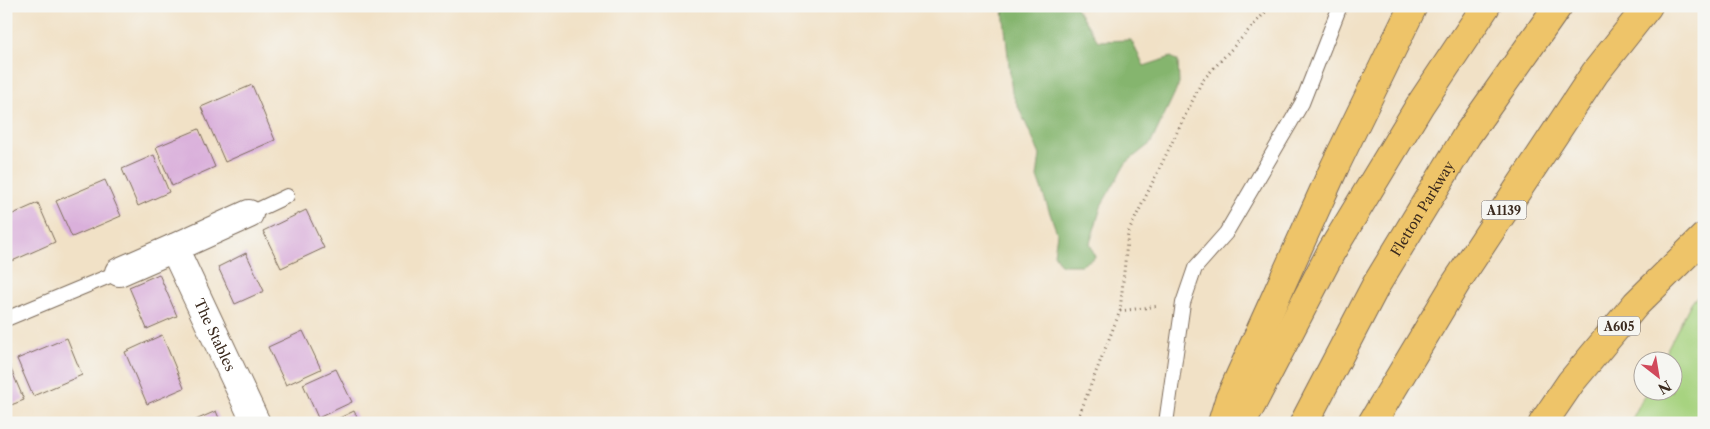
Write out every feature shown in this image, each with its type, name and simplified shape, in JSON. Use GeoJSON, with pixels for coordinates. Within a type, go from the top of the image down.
{"type":"FeatureCollection","features":[{"type":"Feature","properties":{"kind":"main road"},"geometry":{"type":"LineString","coordinates":[[1222,423],[1229,400],[1334,166],[1413,6]]}},
{"type":"Feature","properties":{"kind":"main road"},"geometry":{"type":"LineString","coordinates":[[1242,423],[1331,252],[1420,105],[1486,6]]}},
{"type":"Feature","properties":{"kind":"main road","name":"Fletton Parkway"},"geometry":{"type":"LineString","coordinates":[[1304,423],[1376,285],[1462,143],[1558,6]]}},
{"type":"Feature","properties":{"kind":"main road","name":"A1139"},"geometry":{"type":"LineString","coordinates":[[1372,423],[1456,283],[1584,90],[1648,6]]}},
{"type":"Feature","properties":{"kind":"main road","name":"A605"},"geometry":{"type":"LineString","coordinates":[[1543,423],[1571,382],[1636,304],[1704,237]]}},
{"type":"Feature","properties":{"kind":"street"},"geometry":{"type":"LineString","coordinates":[[119,272],[249,214]]}},
{"type":"Feature","properties":{"kind":"street","name":"The Stables"},"geometry":{"type":"LineString","coordinates":[[174,248],[256,423]]}},
{"type":"Feature","properties":{"kind":"lane"},"geometry":{"type":"LineString","coordinates":[[1166,423],[1183,303],[1194,268],[1226,233],[1302,103],[1340,6]]}},
{"type":"Feature","properties":{"kind":"lane"},"geometry":{"type":"LineString","coordinates":[[249,214],[287,196]]}},
{"type":"Feature","properties":{"kind":"lane"},"geometry":{"type":"LineString","coordinates":[[6,319],[119,272]]}},
{"type":"Feature","properties":{"kind":"path"},"geometry":{"type":"LineString","coordinates":[[1076,423],[1120,311],[1128,233],[1202,81],[1271,6]]}},
{"type":"Feature","properties":{"kind":"path"},"geometry":{"type":"LineString","coordinates":[[1120,311],[1183,303]]}},
{"type":"Feature","properties":{"kind":"green space"},"geometry":{"type":"Polygon","coordinates":[[[999,6],[1075,6],[1098,41],[1131,40],[1144,66],[1171,57],[1178,61],[1179,84],[1151,143],[1126,163],[1102,204],[1090,243],[1095,257],[1082,265],[1061,265],[1054,254],[1057,233],[1037,177],[1040,155],[1012,93],[1003,10],[999,6]]]}},
{"type":"Feature","properties":{"kind":"green space"},"geometry":{"type":"Polygon","coordinates":[[[1704,292],[1704,423],[1630,423],[1641,402],[1682,402],[1682,352],[1666,352],[1692,301],[1704,292]]]}},
{"type":"Feature","properties":{"kind":"building"},"geometry":{"type":"Polygon","coordinates":[[[252,85],[275,140],[225,162],[201,107],[252,85]]]}},
{"type":"Feature","properties":{"kind":"building"},"geometry":{"type":"Polygon","coordinates":[[[199,129],[215,167],[172,186],[156,147],[199,129]]]}},
{"type":"Feature","properties":{"kind":"building"},"geometry":{"type":"Polygon","coordinates":[[[154,155],[169,192],[138,206],[122,169],[154,155]]]}},
{"type":"Feature","properties":{"kind":"building"},"geometry":{"type":"Polygon","coordinates":[[[105,180],[121,216],[72,237],[56,201],[105,180]]]}},
{"type":"Feature","properties":{"kind":"building"},"geometry":{"type":"Polygon","coordinates":[[[38,203],[55,242],[10,262],[6,254],[6,217],[38,203]]]}},
{"type":"Feature","properties":{"kind":"building"},"geometry":{"type":"Polygon","coordinates":[[[306,210],[324,248],[281,268],[263,231],[306,210]]]}},
{"type":"Feature","properties":{"kind":"building"},"geometry":{"type":"Polygon","coordinates":[[[246,253],[264,291],[235,304],[218,267],[246,253]]]}},
{"type":"Feature","properties":{"kind":"building"},"geometry":{"type":"Polygon","coordinates":[[[159,274],[177,316],[147,329],[129,287],[159,274]]]}},
{"type":"Feature","properties":{"kind":"building"},"geometry":{"type":"Polygon","coordinates":[[[303,331],[321,369],[286,385],[268,347],[303,331]]]}},
{"type":"Feature","properties":{"kind":"building"},"geometry":{"type":"Polygon","coordinates":[[[162,335],[184,388],[147,404],[125,352],[162,335]]]}},
{"type":"Feature","properties":{"kind":"building"},"geometry":{"type":"Polygon","coordinates":[[[67,338],[82,375],[33,396],[17,359],[67,338]]]}},
{"type":"Feature","properties":{"kind":"building"},"geometry":{"type":"Polygon","coordinates":[[[6,362],[8,362],[24,400],[6,407],[6,362]]]}},
{"type":"Feature","properties":{"kind":"building"},"geometry":{"type":"Polygon","coordinates":[[[336,369],[352,402],[318,418],[303,384],[336,369]]]}},
{"type":"Feature","properties":{"kind":"building"},"geometry":{"type":"Polygon","coordinates":[[[216,411],[221,423],[189,423],[216,411]]]}},
{"type":"Feature","properties":{"kind":"building"},"geometry":{"type":"Polygon","coordinates":[[[354,411],[360,423],[329,423],[354,411]]]}}]}
